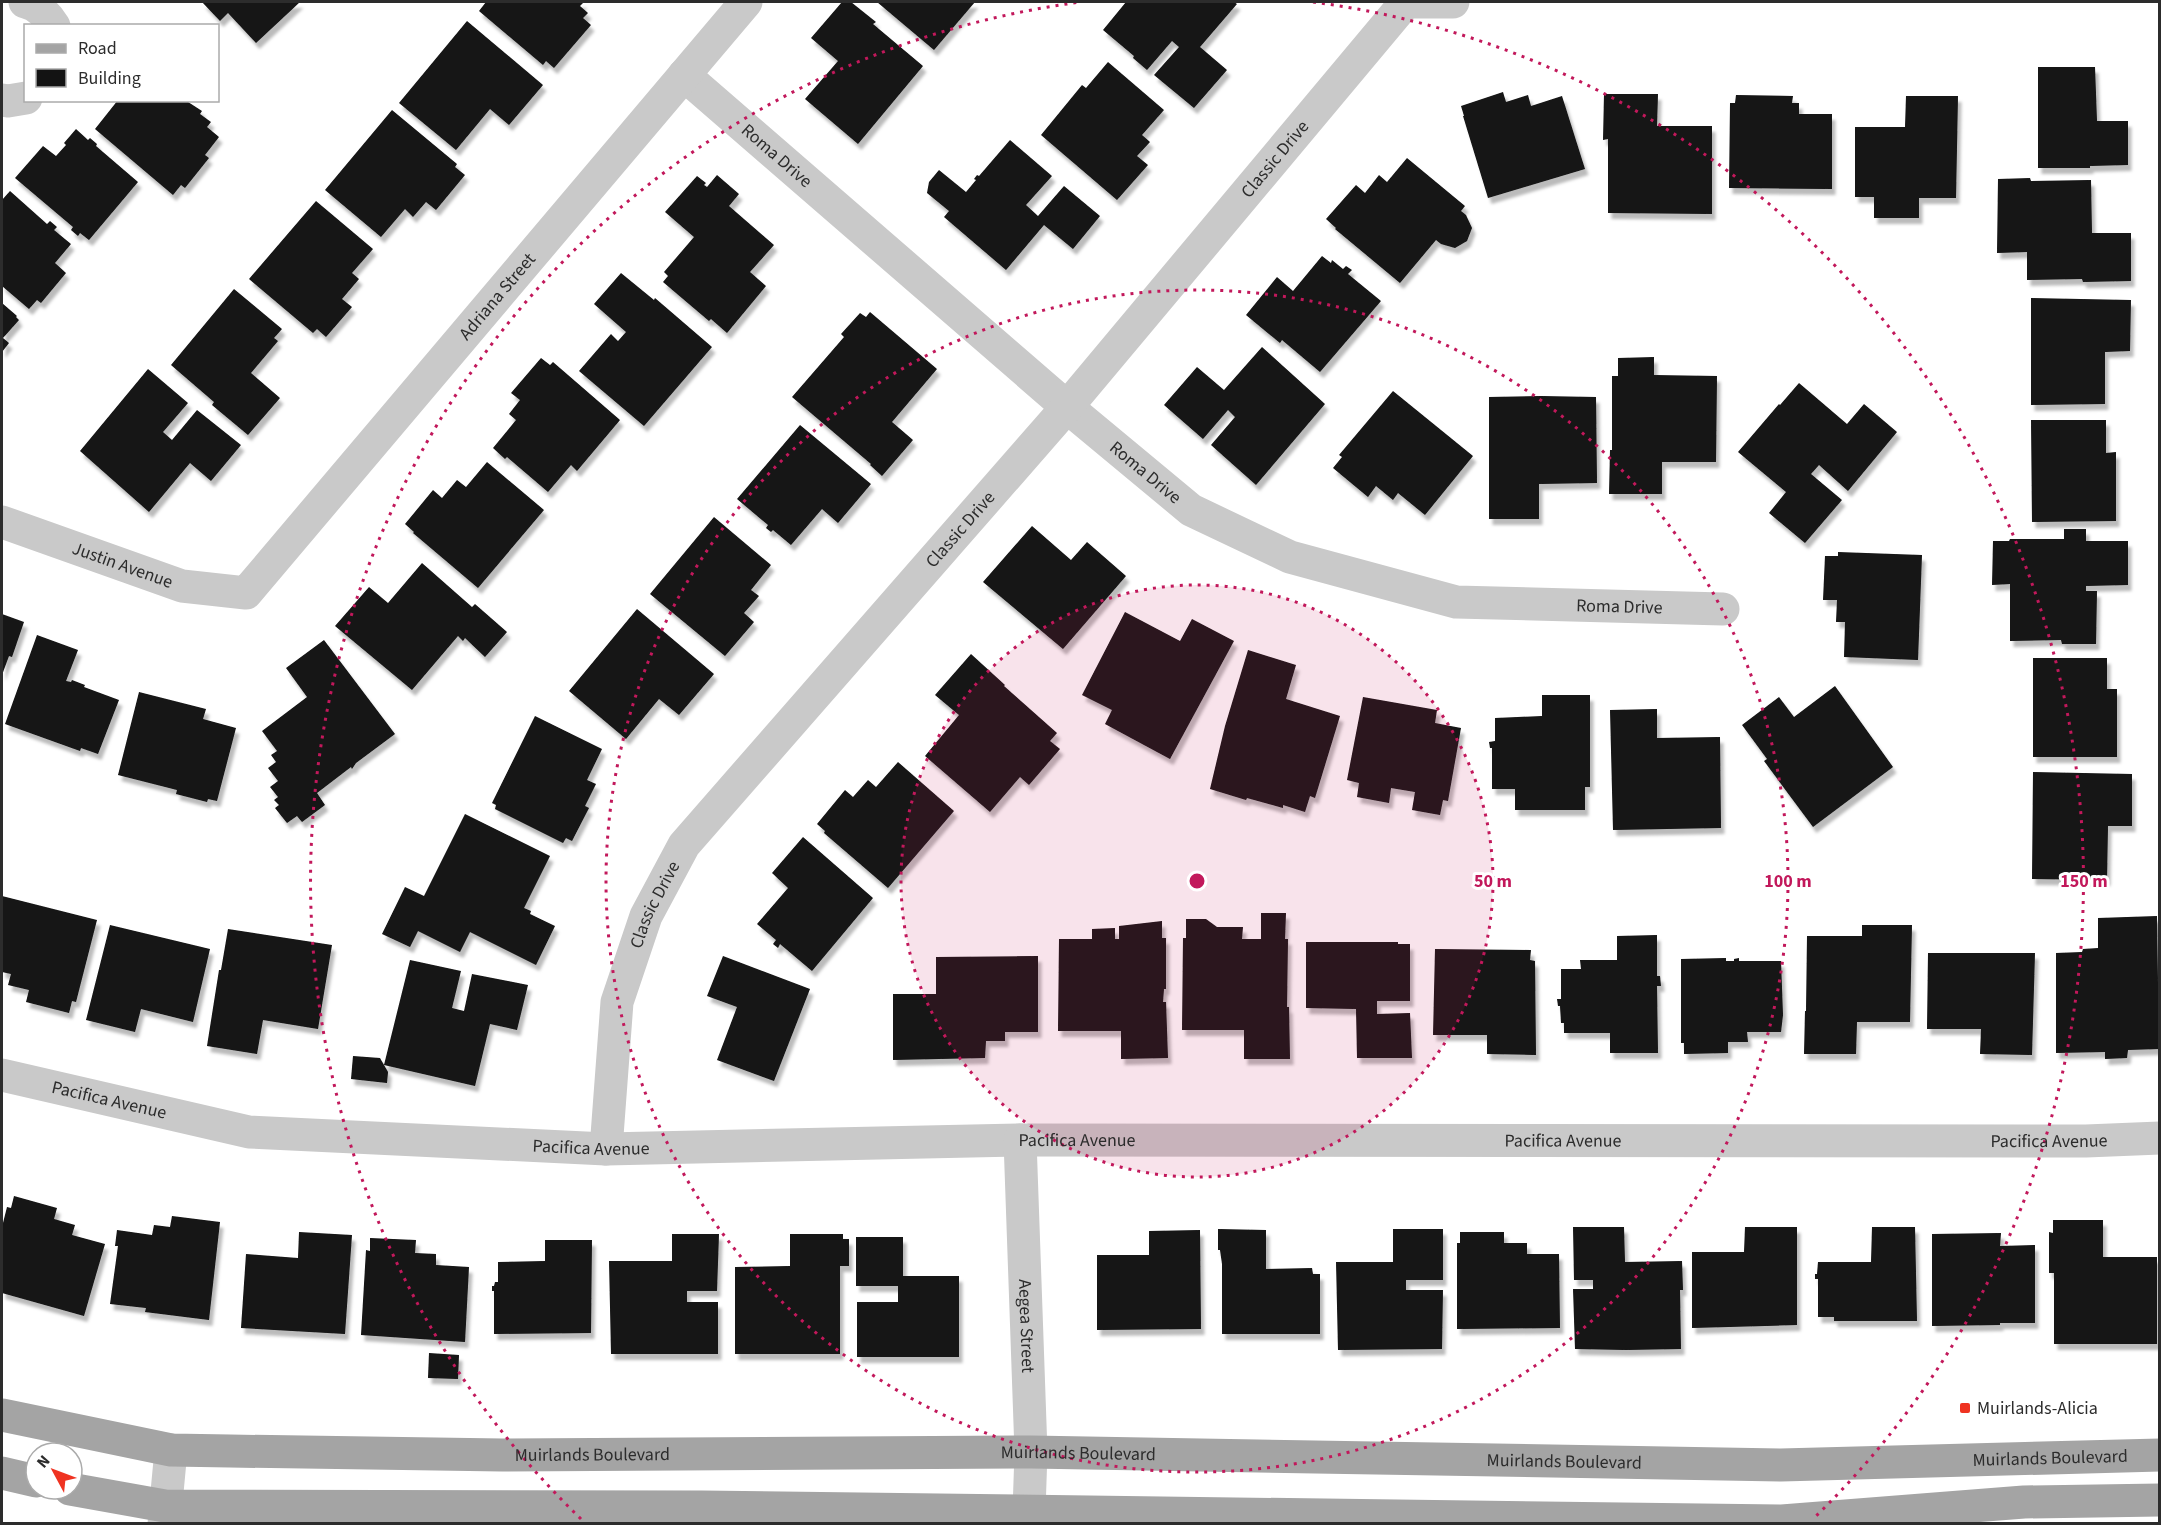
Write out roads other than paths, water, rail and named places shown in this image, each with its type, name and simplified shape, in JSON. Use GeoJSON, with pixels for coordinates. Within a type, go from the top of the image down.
{"type":"FeatureCollection","features":[{"type":"Feature","properties":{"kind":"main road","name":"Muirlands Boulevard"},"geometry":{"type":"LineString","coordinates":[[2,1415],[171,1450],[502,1455],[1031,1452],[1781,1464],[2160,1455]]}},
{"type":"Feature","properties":{"kind":"main road"},"geometry":{"type":"LineString","coordinates":[[2,1473],[24,1478]]}},
{"type":"Feature","properties":{"kind":"main road"},"geometry":{"type":"LineString","coordinates":[[84,1493],[164,1515],[690,1507],[1782,1521],[2024,1502],[2160,1500]]}},
{"type":"Feature","properties":{"kind":"street"},"geometry":{"type":"LineString","coordinates":[[25,2],[46,14],[53,24]]}},
{"type":"Feature","properties":{"kind":"street","name":"Adriana Street"},"geometry":{"type":"LineString","coordinates":[[246,593],[746,2]]}},
{"type":"Feature","properties":{"kind":"street","name":"Classic Drive"},"geometry":{"type":"LineString","coordinates":[[606,1149],[617,1002],[646,916],[684,845],[1067,406],[1406,2],[1453,2]]}},
{"type":"Feature","properties":{"kind":"street","name":"Roma Drive"},"geometry":{"type":"LineString","coordinates":[[684,75],[1067,406],[1191,510],[1290,557],[1456,602],[1724,609]]}},
{"type":"Feature","properties":{"kind":"street"},"geometry":{"type":"LineString","coordinates":[[2,100],[24,98]]}},
{"type":"Feature","properties":{"kind":"street","name":"Justin Avenue"},"geometry":{"type":"LineString","coordinates":[[2,522],[182,586],[246,593]]}},
{"type":"Feature","properties":{"kind":"street","name":"Pacifica Avenue"},"geometry":{"type":"LineString","coordinates":[[2,1075],[249,1132],[606,1149],[1020,1140],[2086,1142],[2160,1138]]}},
{"type":"Feature","properties":{"kind":"street","name":"Aegea Street"},"geometry":{"type":"LineString","coordinates":[[1020,1140],[1031,1452],[1029,1511]]}},
{"type":"Feature","properties":{"kind":"street"},"geometry":{"type":"LineString","coordinates":[[164,1515],[171,1450]]}},
{"type":"Feature","properties":{"kind":"place","name":"Muirlands-Alicia"},"geometry":{"type":"Point","coordinates":[1965,1408]}}]}
